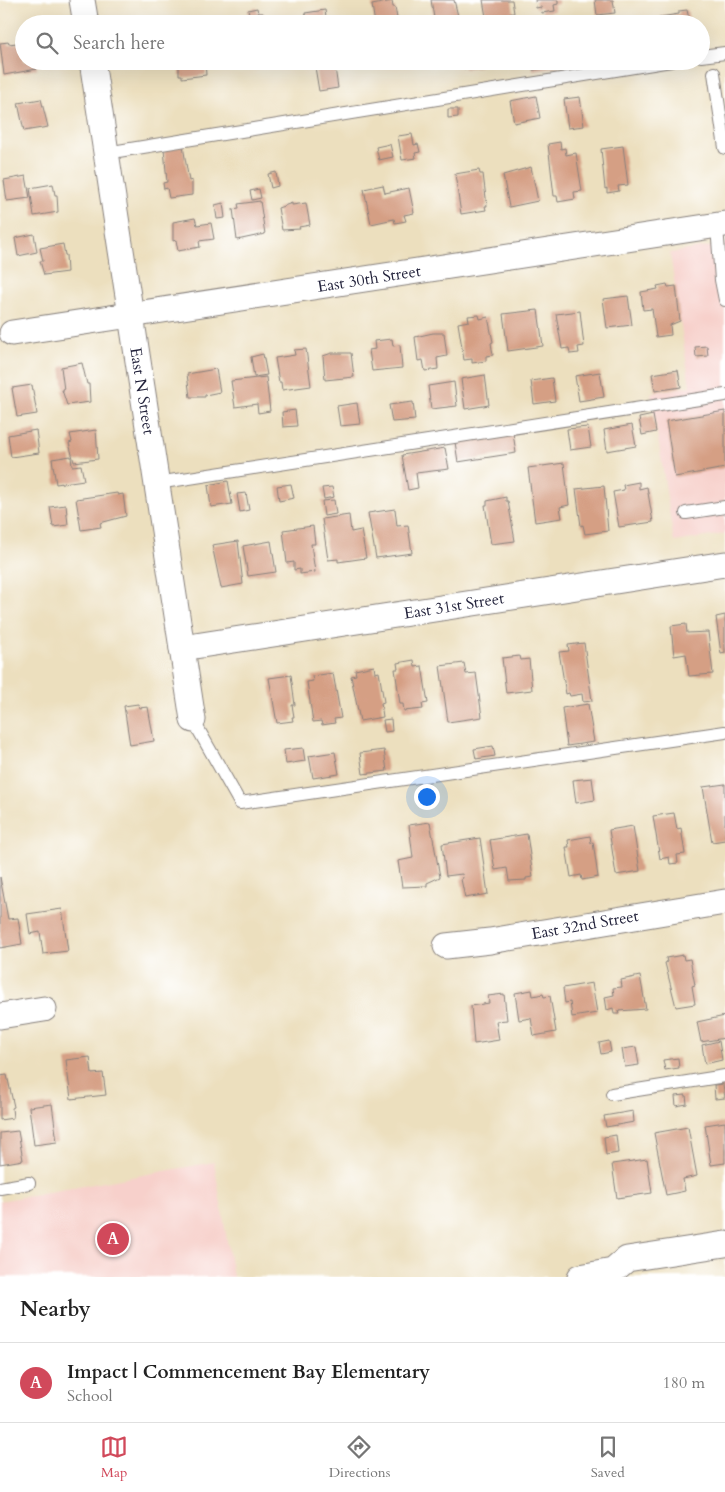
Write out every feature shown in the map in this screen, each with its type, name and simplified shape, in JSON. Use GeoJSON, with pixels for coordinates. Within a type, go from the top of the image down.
{"type":"FeatureCollection","features":[{"type":"Feature","properties":{"kind":"street"},"geometry":{"type":"LineString","coordinates":[[82,0],[84,15]]}},
{"type":"Feature","properties":{"kind":"street","name":"East N Street"},"geometry":{"type":"LineString","coordinates":[[93,70],[193,720]]}},
{"type":"Feature","properties":{"kind":"street","name":"East 30th Street"},"geometry":{"type":"LineString","coordinates":[[12,334],[721,225]]}},
{"type":"Feature","properties":{"kind":"street","name":"East 31st Street"},"geometry":{"type":"LineString","coordinates":[[182,648],[725,564]]}},
{"type":"Feature","properties":{"kind":"street","name":"East 32nd Street"},"geometry":{"type":"LineString","coordinates":[[446,946],[490,941],[725,902]]}},
{"type":"Feature","properties":{"kind":"street"},"geometry":{"type":"LineString","coordinates":[[0,1016],[44,1009]]}},
{"type":"Feature","properties":{"kind":"street"},"geometry":{"type":"LineString","coordinates":[[580,1277],[613,1272],[627,1258],[725,1244]]}},
{"type":"Feature","properties":{"kind":"lane"},"geometry":{"type":"LineString","coordinates":[[710,54],[725,52]]}},
{"type":"Feature","properties":{"kind":"lane"},"geometry":{"type":"LineString","coordinates":[[106,153],[616,70]]}},
{"type":"Feature","properties":{"kind":"lane"},"geometry":{"type":"LineString","coordinates":[[714,73],[725,148]]}},
{"type":"Feature","properties":{"kind":"lane"},"geometry":{"type":"LineString","coordinates":[[721,225],[721,280],[725,300]]}},
{"type":"Feature","properties":{"kind":"lane"},"geometry":{"type":"LineString","coordinates":[[156,483],[725,396]]}},
{"type":"Feature","properties":{"kind":"lane"},"geometry":{"type":"LineString","coordinates":[[686,513],[725,507]]}},
{"type":"Feature","properties":{"kind":"lane"},"geometry":{"type":"LineString","coordinates":[[193,720],[240,803],[725,732]]}},
{"type":"Feature","properties":{"kind":"lane"},"geometry":{"type":"LineString","coordinates":[[612,1094],[725,1076]]}},
{"type":"Feature","properties":{"kind":"lane"},"geometry":{"type":"LineString","coordinates":[[0,1188],[29,1183]]}},
{"type":"Feature","properties":{"kind":"shaded area"},"geometry":{"type":"Polygon","coordinates":[[[725,244],[725,534],[674,542],[651,393],[690,386],[670,253],[725,244]]]}},
{"type":"Feature","properties":{"kind":"shaded area"},"geometry":{"type":"Polygon","coordinates":[[[214,1162],[233,1277],[0,1277],[0,1201],[214,1162]]]}},
{"type":"Feature","properties":{"kind":"building"},"geometry":{"type":"Polygon","coordinates":[[[431,0],[454,0],[458,15],[434,15],[431,0]]]}},
{"type":"Feature","properties":{"kind":"building"},"geometry":{"type":"Polygon","coordinates":[[[483,0],[512,0],[514,13],[486,15],[483,0]]]}},
{"type":"Feature","properties":{"kind":"building"},"geometry":{"type":"Polygon","coordinates":[[[535,0],[558,0],[558,4],[554,5],[555,11],[542,13],[541,7],[536,8],[535,0]]]}},
{"type":"Feature","properties":{"kind":"building"},"geometry":{"type":"Polygon","coordinates":[[[595,0],[613,0],[615,13],[597,15],[595,0]]]}},
{"type":"Feature","properties":{"kind":"building"},"geometry":{"type":"Polygon","coordinates":[[[392,1],[396,15],[374,15],[372,5],[392,1]]]}},
{"type":"Feature","properties":{"kind":"building"},"geometry":{"type":"Polygon","coordinates":[[[257,8],[258,13],[263,13],[263,15],[246,15],[249,14],[248,10],[257,8]]]}},
{"type":"Feature","properties":{"kind":"building"},"geometry":{"type":"Polygon","coordinates":[[[325,10],[326,15],[305,15],[305,13],[325,10]]]}},
{"type":"Feature","properties":{"kind":"building"},"geometry":{"type":"Polygon","coordinates":[[[687,10],[688,15],[673,15],[679,14],[679,11],[687,10]]]}},
{"type":"Feature","properties":{"kind":"building"},"geometry":{"type":"Polygon","coordinates":[[[0,43],[15,43],[15,70],[32,70],[4,75],[0,43]]]}},
{"type":"Feature","properties":{"kind":"building"},"geometry":{"type":"Polygon","coordinates":[[[179,70],[206,70],[206,75],[182,78],[182,75],[179,75],[179,70]]]}},
{"type":"Feature","properties":{"kind":"building"},"geometry":{"type":"Polygon","coordinates":[[[316,70],[335,70],[338,88],[319,91],[316,70]]]}},
{"type":"Feature","properties":{"kind":"building"},"geometry":{"type":"Polygon","coordinates":[[[536,96],[540,118],[514,123],[510,101],[536,96]]]}},
{"type":"Feature","properties":{"kind":"building"},"geometry":{"type":"Polygon","coordinates":[[[580,97],[584,126],[568,128],[564,99],[580,97]]]}},
{"type":"Feature","properties":{"kind":"building"},"geometry":{"type":"Polygon","coordinates":[[[41,99],[48,127],[24,131],[18,103],[41,99]]]}},
{"type":"Feature","properties":{"kind":"building"},"geometry":{"type":"Polygon","coordinates":[[[448,109],[458,109],[458,117],[448,118],[448,109]]]}},
{"type":"Feature","properties":{"kind":"building"},"geometry":{"type":"Polygon","coordinates":[[[412,134],[414,145],[418,144],[420,152],[415,153],[416,158],[402,160],[398,136],[412,134]]]}},
{"type":"Feature","properties":{"kind":"building"},"geometry":{"type":"Polygon","coordinates":[[[560,142],[561,149],[565,148],[566,155],[576,153],[582,191],[574,192],[575,199],[558,202],[557,196],[554,196],[548,144],[560,142]]]}},
{"type":"Feature","properties":{"kind":"building"},"geometry":{"type":"Polygon","coordinates":[[[390,144],[393,157],[379,160],[376,147],[390,144]]]}},
{"type":"Feature","properties":{"kind":"building"},"geometry":{"type":"Polygon","coordinates":[[[183,146],[189,181],[192,180],[192,195],[169,198],[167,188],[164,189],[163,183],[167,182],[164,149],[183,146]]]}},
{"type":"Feature","properties":{"kind":"building"},"geometry":{"type":"Polygon","coordinates":[[[623,146],[628,185],[618,186],[619,191],[607,193],[601,149],[623,146]]]}},
{"type":"Feature","properties":{"kind":"building"},"geometry":{"type":"Polygon","coordinates":[[[531,167],[538,201],[509,207],[503,175],[531,167]]]}},
{"type":"Feature","properties":{"kind":"building"},"geometry":{"type":"Polygon","coordinates":[[[479,170],[480,174],[483,174],[486,210],[461,214],[455,174],[479,170]]]}},
{"type":"Feature","properties":{"kind":"building"},"geometry":{"type":"Polygon","coordinates":[[[276,172],[278,186],[271,188],[268,174],[276,172]]]}},
{"type":"Feature","properties":{"kind":"building"},"geometry":{"type":"Polygon","coordinates":[[[26,176],[30,198],[7,201],[4,180],[26,176]]]}},
{"type":"Feature","properties":{"kind":"building"},"geometry":{"type":"Polygon","coordinates":[[[53,184],[55,195],[57,195],[58,212],[34,216],[30,188],[53,184]]]}},
{"type":"Feature","properties":{"kind":"building"},"geometry":{"type":"Polygon","coordinates":[[[383,185],[385,193],[409,188],[414,213],[404,215],[406,221],[395,223],[394,219],[371,224],[364,189],[383,185]]]}},
{"type":"Feature","properties":{"kind":"building"},"geometry":{"type":"Polygon","coordinates":[[[259,189],[261,198],[252,200],[250,191],[259,189]]]}},
{"type":"Feature","properties":{"kind":"building"},"geometry":{"type":"Polygon","coordinates":[[[260,201],[265,234],[237,240],[233,209],[239,208],[238,204],[260,201]]]}},
{"type":"Feature","properties":{"kind":"building"},"geometry":{"type":"Polygon","coordinates":[[[223,203],[225,218],[217,219],[215,205],[223,203]]]}},
{"type":"Feature","properties":{"kind":"building"},"geometry":{"type":"Polygon","coordinates":[[[292,203],[292,205],[306,203],[310,225],[299,227],[300,229],[282,230],[278,208],[292,203]]]}},
{"type":"Feature","properties":{"kind":"building"},"geometry":{"type":"Polygon","coordinates":[[[195,218],[197,225],[211,223],[214,239],[199,241],[200,247],[178,251],[176,240],[173,241],[173,222],[195,218]]]}},
{"type":"Feature","properties":{"kind":"building"},"geometry":{"type":"Polygon","coordinates":[[[34,234],[37,252],[18,256],[15,238],[34,234]]]}},
{"type":"Feature","properties":{"kind":"building"},"geometry":{"type":"Polygon","coordinates":[[[63,244],[67,272],[44,275],[40,261],[43,261],[40,248],[63,244]]]}},
{"type":"Feature","properties":{"kind":"building"},"geometry":{"type":"Polygon","coordinates":[[[667,284],[668,287],[676,286],[680,321],[670,325],[671,335],[656,337],[652,309],[643,310],[641,292],[658,289],[657,286],[667,284]]]}},
{"type":"Feature","properties":{"kind":"building"},"geometry":{"type":"Polygon","coordinates":[[[628,296],[632,325],[607,328],[603,299],[628,296]]]}},
{"type":"Feature","properties":{"kind":"building"},"geometry":{"type":"Polygon","coordinates":[[[538,310],[543,346],[508,351],[503,314],[538,310]]]}},
{"type":"Feature","properties":{"kind":"building"},"geometry":{"type":"Polygon","coordinates":[[[580,311],[584,346],[578,347],[579,353],[570,354],[569,348],[562,349],[556,314],[580,311]]]}},
{"type":"Feature","properties":{"kind":"building"},"geometry":{"type":"Polygon","coordinates":[[[479,315],[480,319],[488,317],[493,342],[491,343],[493,355],[486,356],[486,361],[472,363],[472,359],[464,360],[458,323],[469,321],[468,316],[479,315]]]}},
{"type":"Feature","properties":{"kind":"building"},"geometry":{"type":"Polygon","coordinates":[[[433,333],[444,333],[447,356],[437,358],[438,369],[425,371],[423,360],[418,361],[415,337],[433,333]]]}},
{"type":"Feature","properties":{"kind":"building"},"geometry":{"type":"Polygon","coordinates":[[[392,339],[393,346],[400,345],[402,368],[372,371],[369,350],[375,349],[374,341],[392,339]]]}},
{"type":"Feature","properties":{"kind":"building"},"geometry":{"type":"Polygon","coordinates":[[[707,346],[708,356],[696,357],[695,347],[707,346]]]}},
{"type":"Feature","properties":{"kind":"building"},"geometry":{"type":"Polygon","coordinates":[[[306,349],[311,386],[282,390],[275,358],[295,355],[294,350],[306,349]]]}},
{"type":"Feature","properties":{"kind":"building"},"geometry":{"type":"Polygon","coordinates":[[[332,353],[351,353],[354,377],[325,380],[323,356],[332,353]]]}},
{"type":"Feature","properties":{"kind":"building"},"geometry":{"type":"Polygon","coordinates":[[[263,354],[267,375],[254,377],[251,357],[263,354]]]}},
{"type":"Feature","properties":{"kind":"building"},"geometry":{"type":"Polygon","coordinates":[[[82,363],[87,384],[89,384],[90,402],[67,405],[62,390],[64,390],[61,367],[82,363]]]}},
{"type":"Feature","properties":{"kind":"building"},"geometry":{"type":"Polygon","coordinates":[[[216,369],[220,392],[205,395],[205,397],[190,397],[187,374],[216,369]]]}},
{"type":"Feature","properties":{"kind":"building"},"geometry":{"type":"Polygon","coordinates":[[[678,370],[681,387],[655,391],[652,374],[678,370]]]}},
{"type":"Feature","properties":{"kind":"building"},"geometry":{"type":"Polygon","coordinates":[[[600,372],[604,397],[579,401],[575,376],[600,372]]]}},
{"type":"Feature","properties":{"kind":"building"},"geometry":{"type":"Polygon","coordinates":[[[485,375],[489,405],[465,409],[461,379],[485,375]]]}},
{"type":"Feature","properties":{"kind":"building"},"geometry":{"type":"Polygon","coordinates":[[[266,377],[270,411],[258,413],[257,404],[235,407],[231,381],[266,377]]]}},
{"type":"Feature","properties":{"kind":"building"},"geometry":{"type":"Polygon","coordinates":[[[552,378],[555,401],[534,404],[531,381],[552,378]]]}},
{"type":"Feature","properties":{"kind":"building"},"geometry":{"type":"Polygon","coordinates":[[[454,382],[457,406],[431,409],[428,386],[454,382]]]}},
{"type":"Feature","properties":{"kind":"building"},"geometry":{"type":"Polygon","coordinates":[[[32,385],[37,414],[17,417],[12,388],[32,385]]]}},
{"type":"Feature","properties":{"kind":"building"},"geometry":{"type":"Polygon","coordinates":[[[413,402],[415,420],[392,422],[389,405],[413,402]]]}},
{"type":"Feature","properties":{"kind":"building"},"geometry":{"type":"Polygon","coordinates":[[[357,403],[360,424],[340,426],[337,406],[357,403]]]}},
{"type":"Feature","properties":{"kind":"building"},"geometry":{"type":"Polygon","coordinates":[[[295,410],[297,426],[283,427],[282,412],[295,410]]]}},
{"type":"Feature","properties":{"kind":"building"},"geometry":{"type":"Polygon","coordinates":[[[725,411],[725,468],[675,477],[666,421],[725,411]]]}},
{"type":"Feature","properties":{"kind":"building"},"geometry":{"type":"Polygon","coordinates":[[[653,415],[656,432],[642,435],[639,418],[653,415]]]}},
{"type":"Feature","properties":{"kind":"building"},"geometry":{"type":"Polygon","coordinates":[[[632,425],[636,446],[607,451],[604,430],[632,425]]]}},
{"type":"Feature","properties":{"kind":"building"},"geometry":{"type":"Polygon","coordinates":[[[588,427],[591,447],[570,450],[567,429],[588,427]]]}},
{"type":"Feature","properties":{"kind":"building"},"geometry":{"type":"Polygon","coordinates":[[[36,430],[39,453],[11,457],[8,435],[36,430]]]}},
{"type":"Feature","properties":{"kind":"building"},"geometry":{"type":"Polygon","coordinates":[[[96,430],[98,459],[74,462],[69,443],[72,442],[70,434],[96,430]]]}},
{"type":"Feature","properties":{"kind":"building"},"geometry":{"type":"Polygon","coordinates":[[[513,433],[516,453],[458,462],[455,442],[513,433]]]}},
{"type":"Feature","properties":{"kind":"building"},"geometry":{"type":"Polygon","coordinates":[[[445,448],[449,469],[416,473],[418,488],[408,490],[402,455],[445,448]]]}},
{"type":"Feature","properties":{"kind":"building"},"geometry":{"type":"Polygon","coordinates":[[[71,456],[72,466],[81,465],[84,480],[56,484],[52,459],[71,456]]]}},
{"type":"Feature","properties":{"kind":"building"},"geometry":{"type":"Polygon","coordinates":[[[564,463],[569,505],[560,507],[562,518],[535,522],[528,468],[564,463]]]}},
{"type":"Feature","properties":{"kind":"building"},"geometry":{"type":"Polygon","coordinates":[[[228,481],[232,504],[211,507],[208,485],[228,481]]]}},
{"type":"Feature","properties":{"kind":"building"},"geometry":{"type":"Polygon","coordinates":[[[639,482],[639,489],[647,487],[653,522],[619,527],[613,492],[624,490],[623,485],[639,482]]]}},
{"type":"Feature","properties":{"kind":"building"},"geometry":{"type":"Polygon","coordinates":[[[291,484],[294,498],[279,501],[277,486],[291,484]]]}},
{"type":"Feature","properties":{"kind":"building"},"geometry":{"type":"Polygon","coordinates":[[[604,486],[608,531],[585,534],[583,525],[581,526],[576,489],[604,486]]]}},
{"type":"Feature","properties":{"kind":"building"},"geometry":{"type":"Polygon","coordinates":[[[332,487],[334,497],[324,499],[322,488],[332,487]]]}},
{"type":"Feature","properties":{"kind":"building"},"geometry":{"type":"Polygon","coordinates":[[[117,493],[118,495],[123,494],[126,516],[100,523],[101,527],[81,530],[76,499],[117,493]]]}},
{"type":"Feature","properties":{"kind":"building"},"geometry":{"type":"Polygon","coordinates":[[[246,493],[249,510],[240,512],[237,494],[246,493]]]}},
{"type":"Feature","properties":{"kind":"building"},"geometry":{"type":"Polygon","coordinates":[[[506,497],[515,541],[491,544],[485,505],[487,505],[487,501],[506,497]]]}},
{"type":"Feature","properties":{"kind":"building"},"geometry":{"type":"Polygon","coordinates":[[[334,500],[336,514],[324,516],[322,501],[334,500]]]}},
{"type":"Feature","properties":{"kind":"building"},"geometry":{"type":"Polygon","coordinates":[[[66,505],[68,525],[53,527],[50,507],[66,505]]]}},
{"type":"Feature","properties":{"kind":"building"},"geometry":{"type":"Polygon","coordinates":[[[395,509],[397,526],[408,525],[412,553],[376,558],[368,513],[395,509]]]}},
{"type":"Feature","properties":{"kind":"building"},"geometry":{"type":"Polygon","coordinates":[[[349,515],[351,532],[361,530],[366,558],[338,562],[338,559],[328,560],[322,519],[349,515]]]}},
{"type":"Feature","properties":{"kind":"building"},"geometry":{"type":"Polygon","coordinates":[[[313,526],[315,544],[311,544],[315,572],[300,574],[300,569],[294,570],[294,562],[287,563],[283,530],[313,526]]]}},
{"type":"Feature","properties":{"kind":"building"},"geometry":{"type":"Polygon","coordinates":[[[238,541],[243,584],[221,588],[212,545],[238,541]]]}},
{"type":"Feature","properties":{"kind":"building"},"geometry":{"type":"Polygon","coordinates":[[[271,541],[276,572],[248,576],[243,546],[271,541]]]}},
{"type":"Feature","properties":{"kind":"building"},"geometry":{"type":"Polygon","coordinates":[[[725,615],[725,653],[721,654],[716,617],[725,615]]]}},
{"type":"Feature","properties":{"kind":"building"},"geometry":{"type":"Polygon","coordinates":[[[686,624],[687,633],[708,632],[713,674],[689,676],[686,654],[674,656],[671,626],[686,624]]]}},
{"type":"Feature","properties":{"kind":"building"},"geometry":{"type":"Polygon","coordinates":[[[584,643],[592,701],[583,702],[582,694],[570,696],[569,693],[566,694],[559,652],[569,651],[568,645],[584,643]]]}},
{"type":"Feature","properties":{"kind":"building"},"geometry":{"type":"Polygon","coordinates":[[[520,656],[521,660],[529,659],[532,690],[506,693],[502,658],[520,656]]]}},
{"type":"Feature","properties":{"kind":"building"},"geometry":{"type":"Polygon","coordinates":[[[414,660],[415,667],[422,666],[428,703],[422,704],[423,709],[404,711],[403,704],[400,704],[395,669],[398,669],[397,663],[414,660]]]}},
{"type":"Feature","properties":{"kind":"building"},"geometry":{"type":"Polygon","coordinates":[[[464,663],[466,674],[476,673],[482,717],[448,722],[440,666],[464,663]]]}},
{"type":"Feature","properties":{"kind":"building"},"geometry":{"type":"Polygon","coordinates":[[[374,666],[375,673],[379,672],[384,702],[381,703],[383,717],[360,721],[351,676],[356,675],[355,670],[374,666]]]}},
{"type":"Feature","properties":{"kind":"building"},"geometry":{"type":"Polygon","coordinates":[[[333,673],[341,718],[334,719],[335,723],[322,725],[321,721],[313,722],[307,682],[313,681],[312,676],[333,673]]]}},
{"type":"Feature","properties":{"kind":"building"},"geometry":{"type":"Polygon","coordinates":[[[291,675],[295,705],[292,705],[293,721],[277,723],[269,678],[291,675]]]}},
{"type":"Feature","properties":{"kind":"building"},"geometry":{"type":"Polygon","coordinates":[[[138,704],[139,708],[148,707],[154,741],[130,745],[124,706],[138,704]]]}},
{"type":"Feature","properties":{"kind":"building"},"geometry":{"type":"Polygon","coordinates":[[[588,704],[594,742],[567,746],[562,708],[588,704]]]}},
{"type":"Feature","properties":{"kind":"building"},"geometry":{"type":"Polygon","coordinates":[[[391,719],[392,731],[385,732],[383,720],[391,719]]]}},
{"type":"Feature","properties":{"kind":"building"},"geometry":{"type":"Polygon","coordinates":[[[493,746],[495,756],[476,759],[474,749],[493,746]]]}},
{"type":"Feature","properties":{"kind":"building"},"geometry":{"type":"Polygon","coordinates":[[[303,748],[305,761],[286,764],[284,750],[303,748]]]}},
{"type":"Feature","properties":{"kind":"building"},"geometry":{"type":"Polygon","coordinates":[[[384,750],[387,771],[363,774],[360,753],[384,750]]]}},
{"type":"Feature","properties":{"kind":"building"},"geometry":{"type":"Polygon","coordinates":[[[335,752],[339,774],[313,778],[309,756],[335,752]]]}},
{"type":"Feature","properties":{"kind":"building"},"geometry":{"type":"Polygon","coordinates":[[[592,778],[595,800],[576,803],[573,780],[592,778]]]}},
{"type":"Feature","properties":{"kind":"building"},"geometry":{"type":"Polygon","coordinates":[[[725,784],[725,840],[712,842],[703,787],[725,784]]]}},
{"type":"Feature","properties":{"kind":"building"},"geometry":{"type":"Polygon","coordinates":[[[674,813],[677,829],[681,828],[685,854],[677,855],[678,863],[670,864],[669,857],[660,859],[653,816],[674,813]]]}},
{"type":"Feature","properties":{"kind":"building"},"geometry":{"type":"Polygon","coordinates":[[[430,822],[440,877],[427,883],[427,886],[402,887],[398,861],[413,858],[409,825],[430,822]]]}},
{"type":"Feature","properties":{"kind":"building"},"geometry":{"type":"Polygon","coordinates":[[[633,826],[640,871],[616,875],[609,830],[633,826]]]}},
{"type":"Feature","properties":{"kind":"building"},"geometry":{"type":"Polygon","coordinates":[[[527,834],[533,877],[526,878],[526,880],[509,881],[507,868],[495,870],[490,840],[527,834]]]}},
{"type":"Feature","properties":{"kind":"building"},"geometry":{"type":"Polygon","coordinates":[[[590,836],[591,843],[593,842],[598,877],[582,880],[581,875],[571,877],[566,847],[569,847],[568,840],[590,836]]]}},
{"type":"Feature","properties":{"kind":"building"},"geometry":{"type":"Polygon","coordinates":[[[480,838],[488,894],[465,898],[461,879],[463,878],[462,874],[446,876],[442,844],[480,838]]]}},
{"type":"Feature","properties":{"kind":"building"},"geometry":{"type":"Polygon","coordinates":[[[0,877],[8,919],[18,918],[22,944],[0,948],[0,877]]]}},
{"type":"Feature","properties":{"kind":"building"},"geometry":{"type":"Polygon","coordinates":[[[62,909],[68,951],[43,954],[40,932],[30,934],[27,914],[62,909]]]}},
{"type":"Feature","properties":{"kind":"building"},"geometry":{"type":"Polygon","coordinates":[[[683,955],[684,960],[690,959],[695,985],[692,986],[695,1004],[676,1007],[665,963],[667,962],[666,958],[683,955]]]}},
{"type":"Feature","properties":{"kind":"building"},"geometry":{"type":"Polygon","coordinates":[[[640,976],[646,1009],[618,1011],[619,1014],[614,1014],[613,1008],[607,1010],[605,997],[614,995],[613,988],[622,987],[621,980],[640,976]]]}},
{"type":"Feature","properties":{"kind":"building"},"geometry":{"type":"Polygon","coordinates":[[[592,983],[597,1013],[572,1017],[570,1002],[565,1003],[563,988],[592,983]]]}},
{"type":"Feature","properties":{"kind":"building"},"geometry":{"type":"Polygon","coordinates":[[[532,990],[533,996],[543,994],[544,997],[550,996],[556,1032],[534,1036],[531,1018],[519,1020],[515,993],[532,990]]]}},
{"type":"Feature","properties":{"kind":"building"},"geometry":{"type":"Polygon","coordinates":[[[504,994],[507,1020],[496,1021],[499,1040],[474,1044],[471,1006],[489,1003],[488,996],[504,994]]]}},
{"type":"Feature","properties":{"kind":"building"},"geometry":{"type":"Polygon","coordinates":[[[725,1016],[725,1038],[701,1042],[697,1022],[725,1016]]]}},
{"type":"Feature","properties":{"kind":"building"},"geometry":{"type":"Polygon","coordinates":[[[609,1041],[611,1052],[601,1054],[599,1043],[609,1041]]]}},
{"type":"Feature","properties":{"kind":"building"},"geometry":{"type":"Polygon","coordinates":[[[719,1041],[722,1060],[705,1064],[702,1045],[719,1041]]]}},
{"type":"Feature","properties":{"kind":"building"},"geometry":{"type":"Polygon","coordinates":[[[636,1047],[639,1065],[625,1067],[622,1049],[636,1047]]]}},
{"type":"Feature","properties":{"kind":"building"},"geometry":{"type":"Polygon","coordinates":[[[90,1057],[92,1074],[103,1073],[106,1095],[71,1099],[66,1060],[90,1057]]]}},
{"type":"Feature","properties":{"kind":"building"},"geometry":{"type":"Polygon","coordinates":[[[678,1058],[679,1068],[665,1070],[663,1060],[678,1058]]]}},
{"type":"Feature","properties":{"kind":"building"},"geometry":{"type":"Polygon","coordinates":[[[7,1075],[14,1107],[12,1108],[13,1118],[0,1120],[0,1076],[7,1075]]]}},
{"type":"Feature","properties":{"kind":"building"},"geometry":{"type":"Polygon","coordinates":[[[723,1084],[725,1098],[715,1099],[714,1085],[723,1084]]]}},
{"type":"Feature","properties":{"kind":"building"},"geometry":{"type":"Polygon","coordinates":[[[686,1095],[687,1104],[676,1106],[675,1096],[686,1095]]]}},
{"type":"Feature","properties":{"kind":"building"},"geometry":{"type":"Polygon","coordinates":[[[52,1104],[57,1142],[34,1145],[29,1107],[52,1104]]]}},
{"type":"Feature","properties":{"kind":"building"},"geometry":{"type":"Polygon","coordinates":[[[633,1111],[634,1122],[606,1127],[604,1116],[633,1111]]]}},
{"type":"Feature","properties":{"kind":"building"},"geometry":{"type":"Polygon","coordinates":[[[725,1122],[725,1163],[711,1165],[705,1125],[725,1122]]]}},
{"type":"Feature","properties":{"kind":"building"},"geometry":{"type":"Polygon","coordinates":[[[688,1127],[697,1176],[683,1179],[685,1191],[666,1195],[654,1133],[688,1127]]]}},
{"type":"Feature","properties":{"kind":"building"},"geometry":{"type":"Polygon","coordinates":[[[18,1131],[23,1160],[0,1164],[0,1133],[18,1131]]]}},
{"type":"Feature","properties":{"kind":"building"},"geometry":{"type":"Polygon","coordinates":[[[616,1135],[618,1153],[606,1155],[604,1137],[616,1135]]]}},
{"type":"Feature","properties":{"kind":"building"},"geometry":{"type":"Polygon","coordinates":[[[647,1159],[652,1193],[617,1198],[612,1164],[647,1159]]]}},
{"type":"Feature","properties":{"kind":"place","name":"Impact | Commencement Bay Elementary"},"geometry":{"type":"Point","coordinates":[113,1239]}}]}
